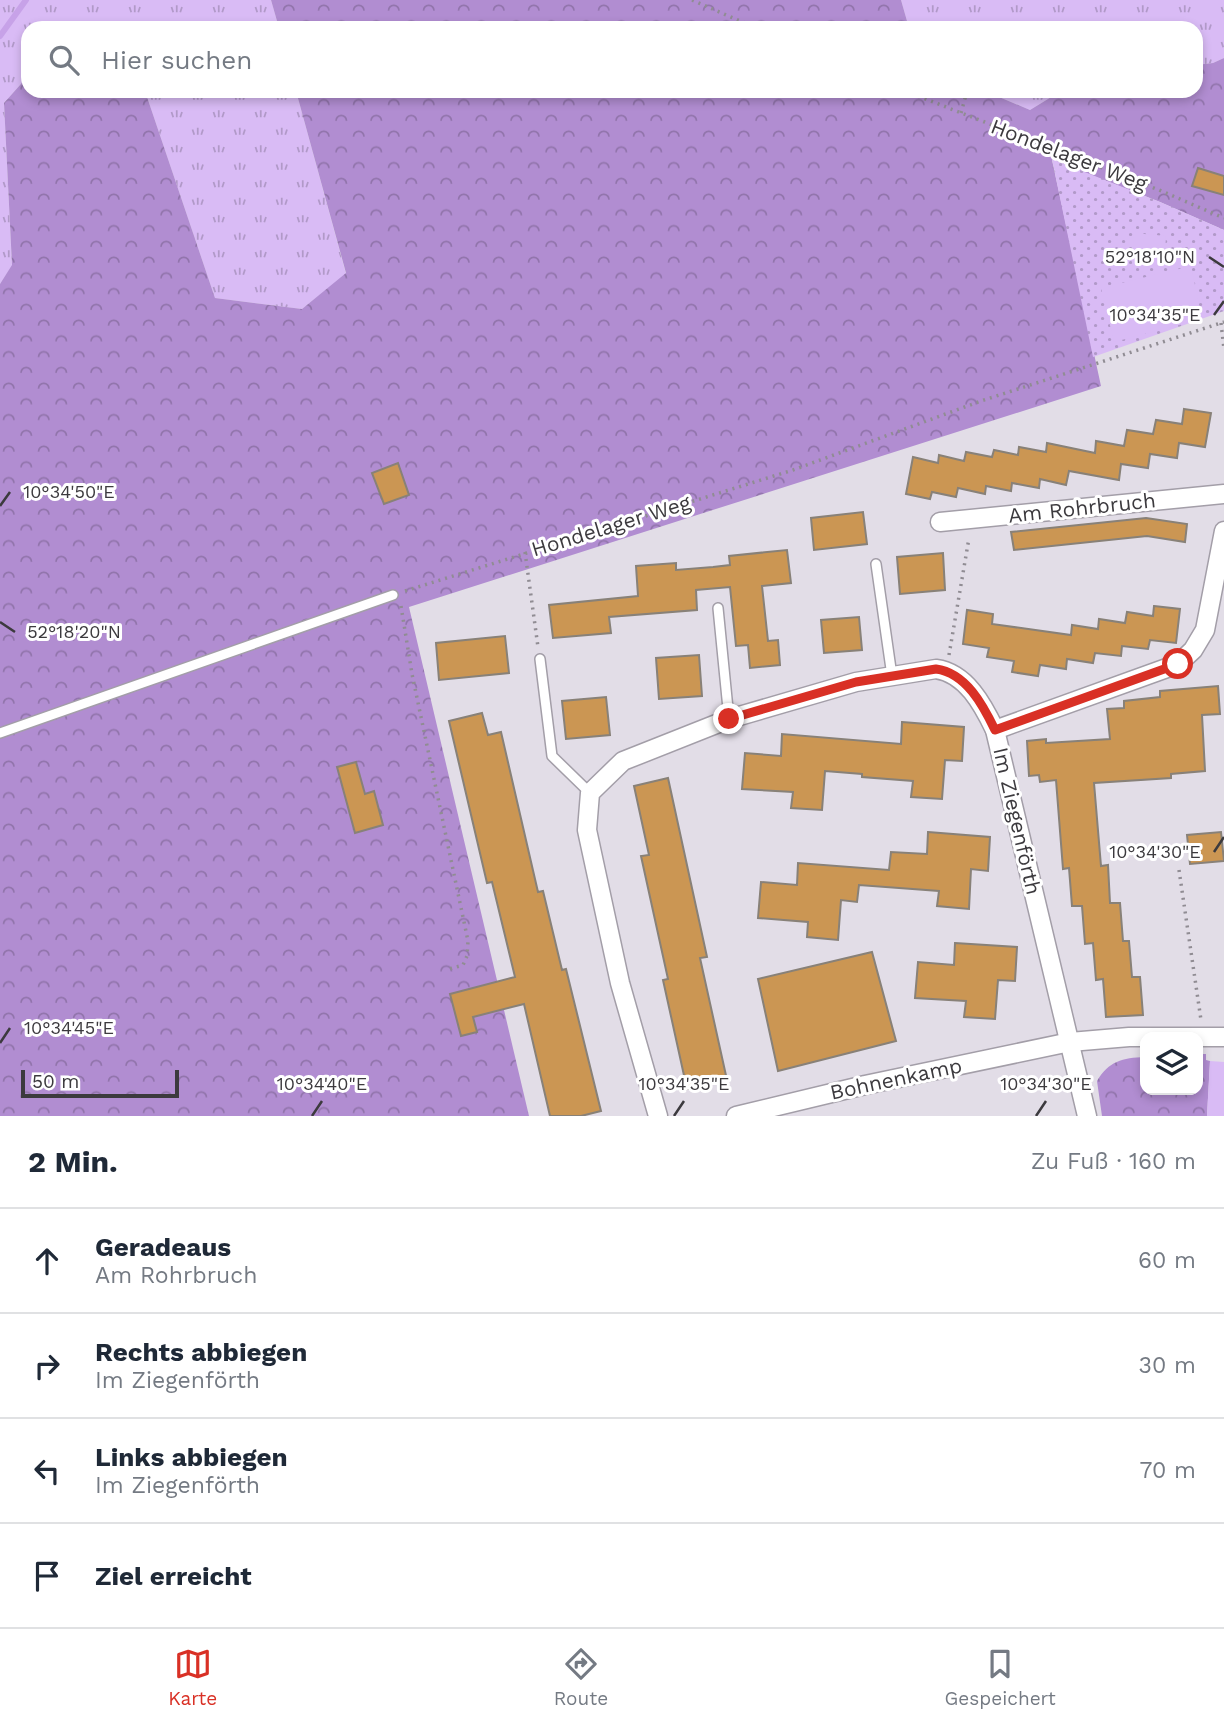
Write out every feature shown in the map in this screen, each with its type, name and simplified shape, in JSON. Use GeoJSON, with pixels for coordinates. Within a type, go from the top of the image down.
{"type":"FeatureCollection","features":[{"type":"Feature","properties":{"kind":"street","name":"Am Rohrbruch"},"geometry":{"type":"LineString","coordinates":[[940,522],[1224,494]]}},
{"type":"Feature","properties":{"kind":"street"},"geometry":{"type":"LineString","coordinates":[[995,730],[1178,664],[1193,650],[1205,629],[1224,531]]}},
{"type":"Feature","properties":{"kind":"street"},"geometry":{"type":"LineString","coordinates":[[658,1116],[617,970],[587,830],[590,793],[623,761],[729,719],[856,682],[936,669],[946,670]]}},
{"type":"Feature","properties":{"kind":"street","name":"Im Ziegenförth"},"geometry":{"type":"LineString","coordinates":[[946,670],[972,691],[986,710],[995,730],[1087,1116]]}},
{"type":"Feature","properties":{"kind":"street","name":"Bohnenkamp"},"geometry":{"type":"LineString","coordinates":[[1203,1036],[1224,1037]]}},
{"type":"Feature","properties":{"kind":"street","name":"Bohnenkamp"},"geometry":{"type":"LineString","coordinates":[[736,1116],[865,1085],[1070,1042],[1140,1037]]}},
{"type":"Feature","properties":{"kind":"lane"},"geometry":{"type":"LineString","coordinates":[[877,564],[892,676]]}},
{"type":"Feature","properties":{"kind":"lane"},"geometry":{"type":"LineString","coordinates":[[0,733],[393,595]]}},
{"type":"Feature","properties":{"kind":"lane"},"geometry":{"type":"LineString","coordinates":[[718,608],[729,719]]}},
{"type":"Feature","properties":{"kind":"lane"},"geometry":{"type":"LineString","coordinates":[[540,659],[552,756],[590,793]]}},
{"type":"Feature","properties":{"kind":"path"},"geometry":{"type":"LineString","coordinates":[[692,0],[740,21]]}},
{"type":"Feature","properties":{"kind":"path","name":"Hondelager Weg"},"geometry":{"type":"LineString","coordinates":[[923,98],[1224,218]]}},
{"type":"Feature","properties":{"kind":"path"},"geometry":{"type":"LineString","coordinates":[[961,113],[965,98]]}},
{"type":"Feature","properties":{"kind":"path"},"geometry":{"type":"LineString","coordinates":[[1223,323],[1224,349]]}},
{"type":"Feature","properties":{"kind":"path","name":"Hondelager Weg"},"geometry":{"type":"LineString","coordinates":[[393,595],[793,470],[981,401],[1223,323]]}},
{"type":"Feature","properties":{"kind":"path"},"geometry":{"type":"LineString","coordinates":[[946,670],[972,519]]}},
{"type":"Feature","properties":{"kind":"path"},"geometry":{"type":"LineString","coordinates":[[525,552],[540,659]]}},
{"type":"Feature","properties":{"kind":"path"},"geometry":{"type":"LineString","coordinates":[[406,591],[400,603],[402,621],[468,942],[463,965],[446,970]]}},
{"type":"Feature","properties":{"kind":"path"},"geometry":{"type":"LineString","coordinates":[[1179,870],[1202,1032]]}},
{"type":"Feature","properties":{"kind":"green space"},"geometry":{"type":"Polygon","coordinates":[[[0,0],[271,0],[277,21],[21,21],[21,84],[4,103],[12,266],[0,284],[0,0]]]}},
{"type":"Feature","properties":{"kind":"green space"},"geometry":{"type":"Polygon","coordinates":[[[271,0],[901,0],[907,21],[277,21],[271,0]]]}},
{"type":"Feature","properties":{"kind":"green space"},"geometry":{"type":"Polygon","coordinates":[[[901,0],[1224,0],[1224,58],[1203,64],[1203,21],[907,21],[901,0]]]}},
{"type":"Feature","properties":{"kind":"green space"},"geometry":{"type":"Polygon","coordinates":[[[1224,58],[1224,230],[1052,160],[1101,386],[409,607],[529,1116],[0,1116],[0,284],[12,265],[4,103],[21,84],[21,98],[147,98],[215,298],[302,309],[346,273],[298,98],[1002,98],[1030,110],[1050,98],[1203,98],[1203,64],[1224,58]]]}},
{"type":"Feature","properties":{"kind":"green space"},"geometry":{"type":"Polygon","coordinates":[[[147,98],[298,98],[346,274],[302,309],[215,298],[147,98]]]}},
{"type":"Feature","properties":{"kind":"green space"},"geometry":{"type":"Polygon","coordinates":[[[1002,98],[1050,98],[1030,110],[1002,98]]]}},
{"type":"Feature","properties":{"kind":"green space"},"geometry":{"type":"Polygon","coordinates":[[[1052,159],[1224,230],[1224,311],[1093,357],[1052,159]]]}},
{"type":"Feature","properties":{"kind":"green space"},"geometry":{"type":"Polygon","coordinates":[[[1134,233],[1166,236],[1164,267],[1132,266],[1134,233]]]}},
{"type":"Feature","properties":{"kind":"green space"},"geometry":{"type":"Polygon","coordinates":[[[1191,266],[1202,319],[1114,342],[1101,288],[1191,266]]]}},
{"type":"Feature","properties":{"kind":"green space"},"geometry":{"type":"Polygon","coordinates":[[[1203,1054],[1206,1054],[1206,1060],[1210,1061],[1207,1116],[1102,1116],[1097,1081],[1111,1065],[1129,1058],[1140,1057],[1140,1095],[1203,1095],[1203,1054]]]}},
{"type":"Feature","properties":{"kind":"green space"},"geometry":{"type":"Polygon","coordinates":[[[1210,1061],[1224,1062],[1224,1116],[1207,1116],[1210,1061]]]}},
{"type":"Feature","properties":{"kind":"building"},"geometry":{"type":"Polygon","coordinates":[[[1198,168],[1224,176],[1224,195],[1192,186],[1198,168]]]}},
{"type":"Feature","properties":{"kind":"building"},"geometry":{"type":"Polygon","coordinates":[[[1184,409],[1211,413],[1205,447],[1179,443],[1177,458],[1150,454],[1148,468],[1121,464],[1119,480],[1069,471],[1066,485],[1040,479],[1039,488],[1012,483],[1011,491],[986,486],[985,494],[958,488],[956,497],[932,492],[930,499],[906,494],[913,457],[938,463],[939,455],[964,461],[966,452],[992,457],[994,450],[1018,455],[1019,447],[1046,452],[1047,443],[1095,453],[1096,441],[1124,446],[1127,430],[1153,434],[1156,420],[1182,424],[1184,409]]]}},
{"type":"Feature","properties":{"kind":"building"},"geometry":{"type":"Polygon","coordinates":[[[398,463],[409,495],[384,504],[372,473],[398,463]]]}},
{"type":"Feature","properties":{"kind":"building"},"geometry":{"type":"Polygon","coordinates":[[[863,512],[867,544],[814,550],[811,518],[863,512]]]}},
{"type":"Feature","properties":{"kind":"building"},"geometry":{"type":"Polygon","coordinates":[[[1146,518],[1187,524],[1185,542],[1147,536],[1014,550],[1011,532],[1146,518]]]}},
{"type":"Feature","properties":{"kind":"building"},"geometry":{"type":"Polygon","coordinates":[[[787,550],[791,583],[762,586],[768,641],[778,640],[780,665],[750,668],[748,645],[736,646],[730,587],[696,590],[697,610],[609,617],[611,633],[553,638],[549,605],[638,596],[636,566],[676,563],[676,570],[713,567],[730,565],[729,556],[787,550]]]}},
{"type":"Feature","properties":{"kind":"building"},"geometry":{"type":"Polygon","coordinates":[[[943,553],[945,590],[900,594],[897,557],[943,553]]]}},
{"type":"Feature","properties":{"kind":"building"},"geometry":{"type":"Polygon","coordinates":[[[1154,606],[1180,609],[1176,643],[1150,640],[1148,649],[1122,646],[1121,656],[1095,653],[1093,663],[1067,659],[1066,669],[1040,665],[1038,676],[1012,672],[1014,661],[987,657],[989,648],[963,644],[967,610],[993,614],[992,624],[1071,635],[1072,625],[1098,629],[1099,619],[1125,623],[1127,612],[1153,616],[1154,606]]]}},
{"type":"Feature","properties":{"kind":"building"},"geometry":{"type":"Polygon","coordinates":[[[859,617],[862,650],[824,653],[821,620],[859,617]]]}},
{"type":"Feature","properties":{"kind":"building"},"geometry":{"type":"Polygon","coordinates":[[[505,636],[509,673],[439,680],[436,643],[505,636]]]}},
{"type":"Feature","properties":{"kind":"building"},"geometry":{"type":"Polygon","coordinates":[[[699,655],[702,696],[659,699],[656,658],[699,655]]]}},
{"type":"Feature","properties":{"kind":"building"},"geometry":{"type":"Polygon","coordinates":[[[1218,686],[1220,714],[1202,715],[1205,771],[1171,774],[1171,778],[1094,783],[1101,866],[1108,865],[1110,903],[1120,903],[1123,941],[1129,941],[1132,977],[1140,977],[1143,1015],[1106,1017],[1103,979],[1096,980],[1093,943],[1085,944],[1082,906],[1072,906],[1069,868],[1063,869],[1056,780],[1040,782],[1039,775],[1029,776],[1027,741],[1046,739],[1046,743],[1110,739],[1107,709],[1124,708],[1124,701],[1160,697],[1160,691],[1218,686]]]}},
{"type":"Feature","properties":{"kind":"building"},"geometry":{"type":"Polygon","coordinates":[[[606,697],[610,735],[566,739],[562,701],[606,697]]]}},
{"type":"Feature","properties":{"kind":"building"},"geometry":{"type":"Polygon","coordinates":[[[482,713],[488,735],[501,732],[538,892],[543,891],[562,970],[566,969],[601,1111],[581,1116],[550,1116],[524,1004],[473,1017],[477,1032],[461,1036],[450,994],[515,977],[492,882],[487,883],[449,721],[482,713]]]}},
{"type":"Feature","properties":{"kind":"building"},"geometry":{"type":"Polygon","coordinates":[[[902,722],[964,727],[962,761],[945,760],[942,799],[911,797],[913,781],[825,771],[822,810],[791,808],[793,792],[742,789],[745,753],[781,756],[782,734],[901,744],[902,722]]]}},
{"type":"Feature","properties":{"kind":"building"},"geometry":{"type":"Polygon","coordinates":[[[356,762],[365,794],[374,791],[383,825],[355,833],[337,767],[356,762]]]}},
{"type":"Feature","properties":{"kind":"building"},"geometry":{"type":"Polygon","coordinates":[[[668,778],[707,957],[700,958],[727,1080],[687,1089],[663,980],[668,979],[641,856],[649,855],[634,786],[668,778]]]}},
{"type":"Feature","properties":{"kind":"building"},"geometry":{"type":"Polygon","coordinates":[[[928,832],[990,837],[988,871],[971,869],[969,909],[937,906],[939,891],[859,885],[857,902],[841,900],[838,940],[807,937],[808,922],[758,918],[761,882],[797,885],[798,863],[889,870],[891,852],[927,854],[928,832]]]}},
{"type":"Feature","properties":{"kind":"building"},"geometry":{"type":"Polygon","coordinates":[[[1221,832],[1224,861],[1190,864],[1187,835],[1221,832]]]}},
{"type":"Feature","properties":{"kind":"building"},"geometry":{"type":"Polygon","coordinates":[[[955,943],[1017,947],[1015,981],[998,980],[995,1019],[964,1017],[966,1001],[915,998],[918,962],[954,965],[955,943]]]}},
{"type":"Feature","properties":{"kind":"building"},"geometry":{"type":"Polygon","coordinates":[[[872,952],[896,1041],[778,1071],[758,979],[872,952]]]}},
{"type":"Feature","properties":{"kind":"waterway"},"geometry":{"type":"LineString","coordinates":[[0,36],[26,0]]}},
{"type":"Feature","properties":{"kind":"route"},"geometry":{"type":"LineString","coordinates":[[729,719],[856,682],[936,669],[946,670],[972,691],[986,710],[995,730],[1178,664]]}}]}
